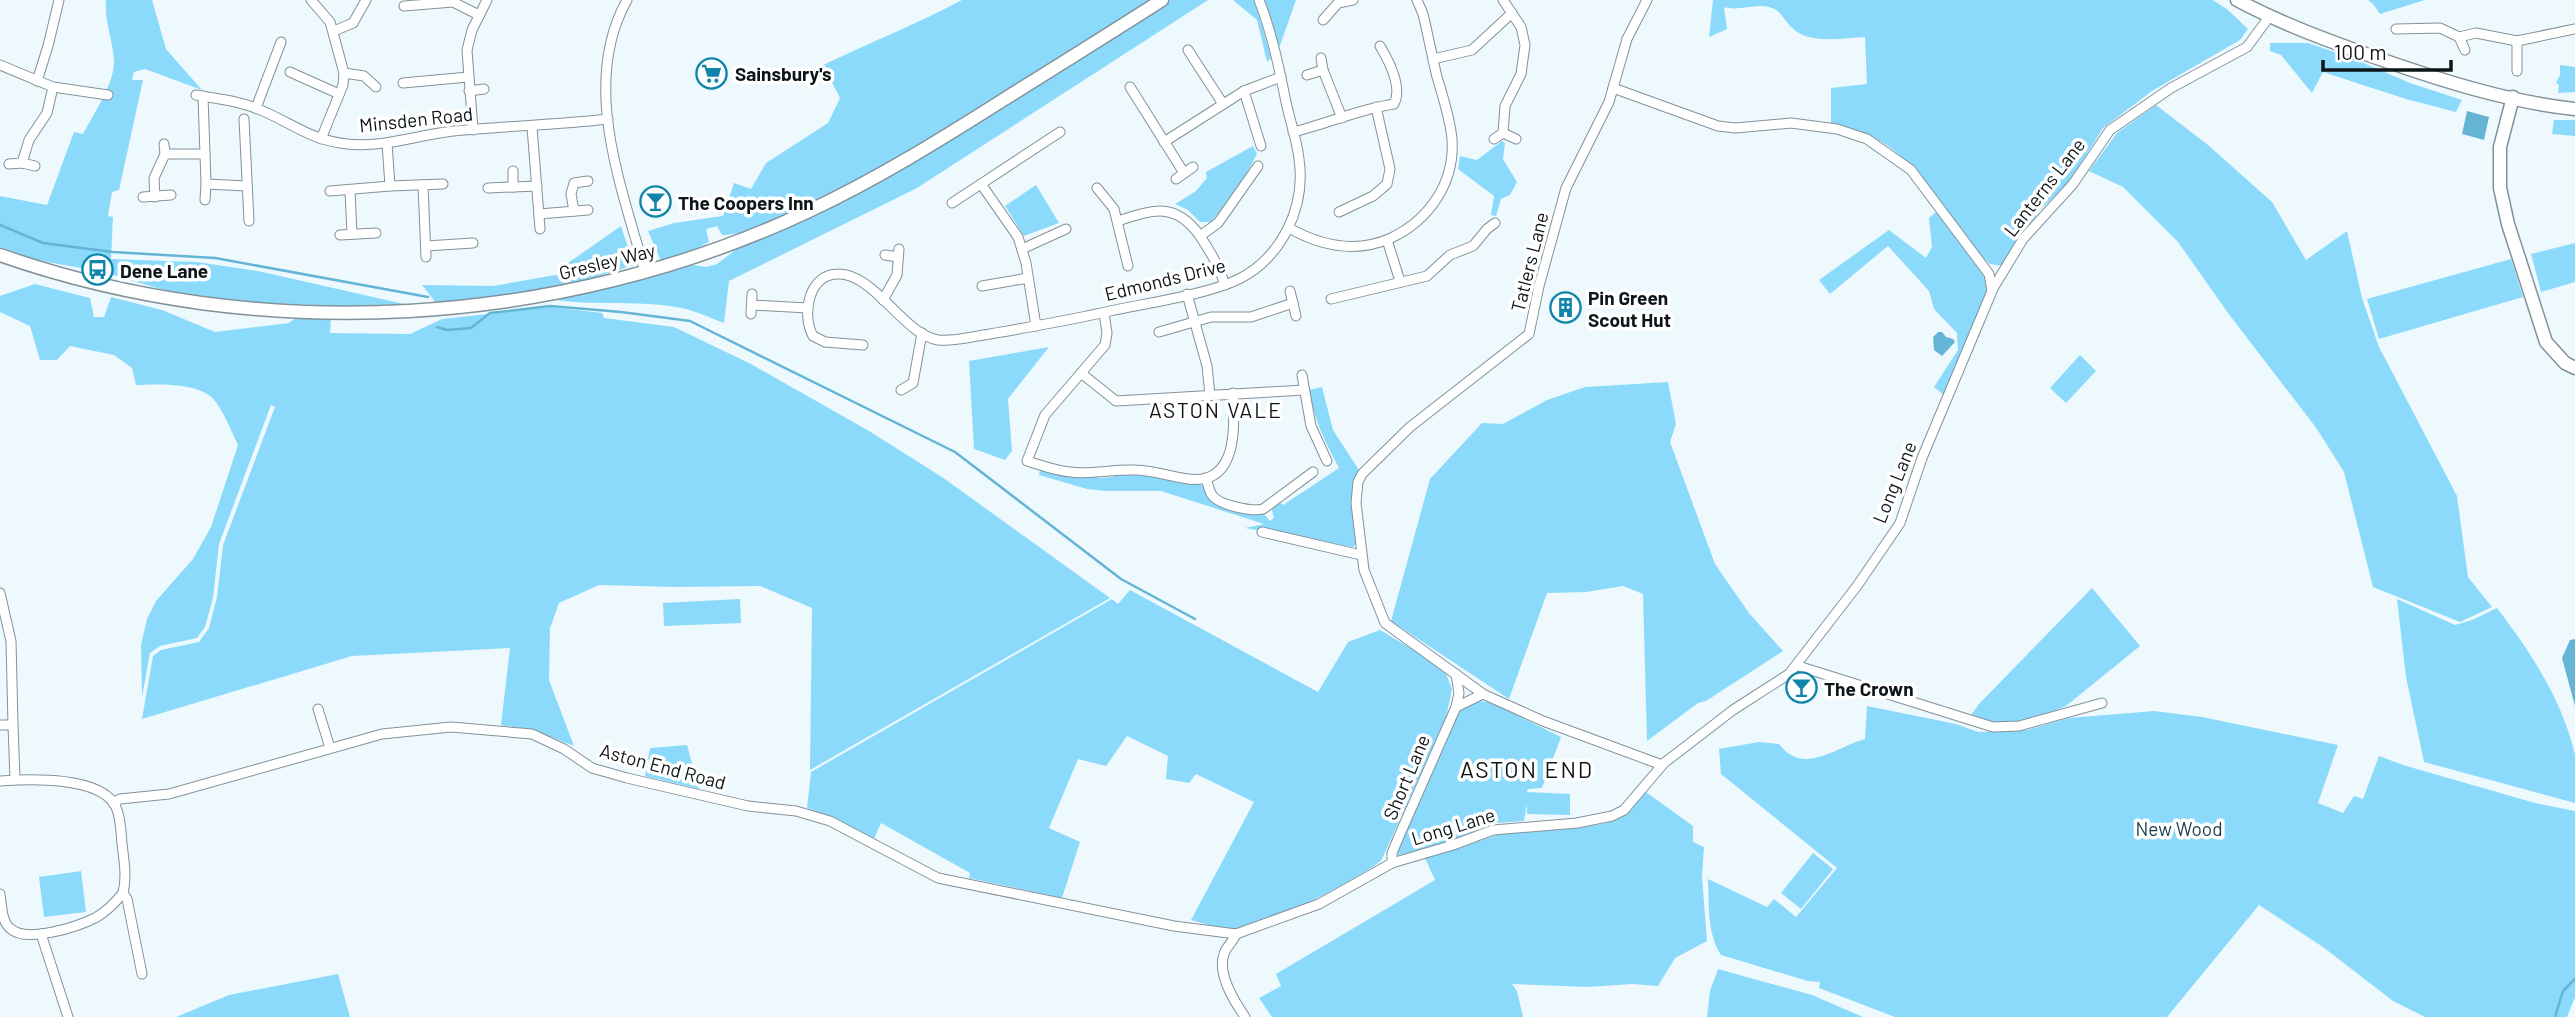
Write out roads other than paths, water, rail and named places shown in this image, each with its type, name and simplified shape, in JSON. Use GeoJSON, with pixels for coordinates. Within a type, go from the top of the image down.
{"type":"FeatureCollection","features":[{"type":"Feature","properties":{"kind":"street"},"geometry":{"type":"LineString","coordinates":[[37,81],[59,0]]}},
{"type":"Feature","properties":{"kind":"street"},"geometry":{"type":"LineString","coordinates":[[311,0],[326,16],[334,31],[344,73],[339,94],[321,139]]}},
{"type":"Feature","properties":{"kind":"street"},"geometry":{"type":"LineString","coordinates":[[334,31],[353,23],[366,0]]}},
{"type":"Feature","properties":{"kind":"street"},"geometry":{"type":"LineString","coordinates":[[473,130],[467,50],[472,30],[486,0]]}},
{"type":"Feature","properties":{"kind":"street"},"geometry":{"type":"LineString","coordinates":[[627,0],[612,36],[607,83],[608,119],[620,183],[645,272]]}},
{"type":"Feature","properties":{"kind":"street","name":"Gresley Way"},"geometry":{"type":"LineString","coordinates":[[0,255],[105,285],[168,298],[257,309],[396,312],[501,302],[552,294],[682,261],[770,229],[880,176],[1162,0]]}},
{"type":"Feature","properties":{"kind":"street","name":"Edmonds Drive"},"geometry":{"type":"LineString","coordinates":[[922,333],[937,340],[962,338],[1104,313],[1224,285],[1259,265],[1289,228],[1300,194],[1299,158],[1281,77],[1259,0]]}},
{"type":"Feature","properties":{"kind":"street"},"geometry":{"type":"LineString","coordinates":[[1323,20],[1337,2],[1353,0]]}},
{"type":"Feature","properties":{"kind":"street"},"geometry":{"type":"LineString","coordinates":[[1289,228],[1316,242],[1346,247],[1367,246],[1387,240],[1410,228],[1436,201],[1448,176],[1452,153],[1451,132],[1423,13],[1417,0]]}},
{"type":"Feature","properties":{"kind":"street"},"geometry":{"type":"LineString","coordinates":[[1503,0],[1523,34],[1525,52],[1521,74],[1505,106],[1503,133]]}},
{"type":"Feature","properties":{"kind":"street","name":"Tatlers Lane"},"geometry":{"type":"LineString","coordinates":[[1647,0],[1627,39],[1613,88],[1599,123],[1566,188],[1539,286],[1530,334],[1410,427],[1362,474],[1356,496],[1364,570],[1385,623],[1483,694],[1534,718],[1662,765]]}},
{"type":"Feature","properties":{"kind":"street"},"geometry":{"type":"LineString","coordinates":[[2237,0],[2269,17],[2430,76],[2575,109]]}},
{"type":"Feature","properties":{"kind":"street"},"geometry":{"type":"LineString","coordinates":[[404,6],[453,1],[479,15]]}},
{"type":"Feature","properties":{"kind":"street"},"geometry":{"type":"LineString","coordinates":[[1433,59],[1472,50],[1512,13]]}},
{"type":"Feature","properties":{"kind":"street","name":"Lanterns Lane"},"geometry":{"type":"LineString","coordinates":[[1992,290],[2023,239],[2073,184],[2109,130],[2171,88],[2247,47],[2269,17]]}},
{"type":"Feature","properties":{"kind":"street"},"geometry":{"type":"LineString","coordinates":[[2396,29],[2407,24],[2440,28],[2459,37],[2476,33],[2517,41],[2575,29]]}},
{"type":"Feature","properties":{"kind":"street"},"geometry":{"type":"LineString","coordinates":[[2459,37],[2465,50]]}},
{"type":"Feature","properties":{"kind":"street"},"geometry":{"type":"LineString","coordinates":[[2517,41],[2517,71]]}},
{"type":"Feature","properties":{"kind":"street"},"geometry":{"type":"LineString","coordinates":[[256,108],[275,64],[281,42]]}},
{"type":"Feature","properties":{"kind":"street"},"geometry":{"type":"LineString","coordinates":[[1293,132],[1361,110],[1394,104],[1397,98],[1392,67],[1380,46]]}},
{"type":"Feature","properties":{"kind":"street"},"geometry":{"type":"LineString","coordinates":[[1188,50],[1198,58],[1223,104]]}},
{"type":"Feature","properties":{"kind":"street"},"geometry":{"type":"LineString","coordinates":[[1321,58],[1323,71],[1342,118]]}},
{"type":"Feature","properties":{"kind":"street"},"geometry":{"type":"LineString","coordinates":[[0,65],[53,87],[110,96]]}},
{"type":"Feature","properties":{"kind":"street"},"geometry":{"type":"LineString","coordinates":[[1307,75],[1323,71]]}},
{"type":"Feature","properties":{"kind":"street"},"geometry":{"type":"LineString","coordinates":[[290,72],[339,94]]}},
{"type":"Feature","properties":{"kind":"street"},"geometry":{"type":"LineString","coordinates":[[344,73],[363,76],[376,87]]}},
{"type":"Feature","properties":{"kind":"street"},"geometry":{"type":"LineString","coordinates":[[403,83],[468,77]]}},
{"type":"Feature","properties":{"kind":"street"},"geometry":{"type":"LineString","coordinates":[[1164,142],[1244,90],[1281,77]]}},
{"type":"Feature","properties":{"kind":"street"},"geometry":{"type":"LineString","coordinates":[[22,163],[24,151],[34,131],[47,113],[53,87]]}},
{"type":"Feature","properties":{"kind":"street"},"geometry":{"type":"LineString","coordinates":[[1130,87],[1133,99],[1164,142],[1180,176],[1193,167]]}},
{"type":"Feature","properties":{"kind":"street"},"geometry":{"type":"LineString","coordinates":[[1613,88],[1718,126],[1735,128],[1791,122],[1837,129],[1867,139],[1911,170],[1989,274],[1992,290]]}},
{"type":"Feature","properties":{"kind":"street"},"geometry":{"type":"LineString","coordinates":[[469,90],[484,89]]}},
{"type":"Feature","properties":{"kind":"street"},"geometry":{"type":"LineString","coordinates":[[1244,90],[1261,129],[1261,146]]}},
{"type":"Feature","properties":{"kind":"street","name":"Minsden Road"},"geometry":{"type":"LineString","coordinates":[[205,154],[200,96],[230,100],[256,108],[321,139],[354,144],[387,143],[440,133],[608,119]]}},
{"type":"Feature","properties":{"kind":"street"},"geometry":{"type":"LineString","coordinates":[[2513,97],[2500,147],[2500,188],[2508,224],[2546,342],[2565,363],[2575,368]]}},
{"type":"Feature","properties":{"kind":"street"},"geometry":{"type":"LineString","coordinates":[[1339,212],[1347,201],[1373,196],[1387,184],[1390,169],[1376,107]]}},
{"type":"Feature","properties":{"kind":"street"},"geometry":{"type":"LineString","coordinates":[[244,119],[249,132],[249,221]]}},
{"type":"Feature","properties":{"kind":"street"},"geometry":{"type":"LineString","coordinates":[[532,127],[540,229]]}},
{"type":"Feature","properties":{"kind":"street"},"geometry":{"type":"LineString","coordinates":[[1494,139],[1503,133]]}},
{"type":"Feature","properties":{"kind":"street"},"geometry":{"type":"LineString","coordinates":[[1503,133],[1516,139]]}},
{"type":"Feature","properties":{"kind":"street"},"geometry":{"type":"LineString","coordinates":[[952,203],[963,201],[981,184],[1057,134],[1060,146]]}},
{"type":"Feature","properties":{"kind":"street"},"geometry":{"type":"LineString","coordinates":[[387,143],[390,186]]}},
{"type":"Feature","properties":{"kind":"street"},"geometry":{"type":"LineString","coordinates":[[155,197],[154,178],[165,149],[205,154],[205,200]]}},
{"type":"Feature","properties":{"kind":"street"},"geometry":{"type":"LineString","coordinates":[[9,164],[35,166]]}},
{"type":"Feature","properties":{"kind":"street"},"geometry":{"type":"LineString","coordinates":[[1200,236],[1218,223],[1257,178],[1258,166]]}},
{"type":"Feature","properties":{"kind":"street"},"geometry":{"type":"LineString","coordinates":[[513,171],[513,187]]}},
{"type":"Feature","properties":{"kind":"street"},"geometry":{"type":"LineString","coordinates":[[574,211],[572,188],[575,183],[588,181]]}},
{"type":"Feature","properties":{"kind":"street"},"geometry":{"type":"LineString","coordinates":[[206,184],[247,186]]}},
{"type":"Feature","properties":{"kind":"street"},"geometry":{"type":"LineString","coordinates":[[330,191],[443,184]]}},
{"type":"Feature","properties":{"kind":"street"},"geometry":{"type":"LineString","coordinates":[[981,184],[1018,237],[1037,326]]}},
{"type":"Feature","properties":{"kind":"street"},"geometry":{"type":"LineString","coordinates":[[423,186],[426,251],[473,243]]}},
{"type":"Feature","properties":{"kind":"street"},"geometry":{"type":"LineString","coordinates":[[488,188],[537,186]]}},
{"type":"Feature","properties":{"kind":"street"},"geometry":{"type":"LineString","coordinates":[[1097,187],[1110,195],[1118,221],[1124,262]]}},
{"type":"Feature","properties":{"kind":"street"},"geometry":{"type":"LineString","coordinates":[[350,190],[352,234]]}},
{"type":"Feature","properties":{"kind":"street"},"geometry":{"type":"LineString","coordinates":[[143,197],[171,195]]}},
{"type":"Feature","properties":{"kind":"street"},"geometry":{"type":"LineString","coordinates":[[539,214],[588,210]]}},
{"type":"Feature","properties":{"kind":"street"},"geometry":{"type":"LineString","coordinates":[[1118,221],[1169,210],[1188,220],[1213,254],[1224,285]]}},
{"type":"Feature","properties":{"kind":"street"},"geometry":{"type":"LineString","coordinates":[[1331,299],[1431,274],[1450,255],[1476,244],[1491,226],[1481,218]]}},
{"type":"Feature","properties":{"kind":"street"},"geometry":{"type":"LineString","coordinates":[[1022,249],[1055,239],[1066,229]]}},
{"type":"Feature","properties":{"kind":"street"},"geometry":{"type":"LineString","coordinates":[[340,235],[376,233]]}},
{"type":"Feature","properties":{"kind":"street"},"geometry":{"type":"LineString","coordinates":[[1387,240],[1400,281]]}},
{"type":"Feature","properties":{"kind":"street"},"geometry":{"type":"LineString","coordinates":[[883,300],[895,281],[898,253],[885,255]]}},
{"type":"Feature","properties":{"kind":"street"},"geometry":{"type":"LineString","coordinates":[[856,348],[816,339],[809,328],[808,308],[814,286],[826,276],[845,274],[863,283],[922,333],[916,386],[901,390]]}},
{"type":"Feature","properties":{"kind":"street"},"geometry":{"type":"LineString","coordinates":[[982,286],[1000,287],[1028,278]]}},
{"type":"Feature","properties":{"kind":"street","name":"Long Lane"},"geometry":{"type":"LineString","coordinates":[[1236,934],[1319,904],[1392,863],[1493,830],[1577,823],[1612,816],[1629,804],[1662,765],[1733,710],[1798,666],[1900,523],[1922,458],[1992,290]]}},
{"type":"Feature","properties":{"kind":"street"},"geometry":{"type":"LineString","coordinates":[[1290,291],[1296,316]]}},
{"type":"Feature","properties":{"kind":"street"},"geometry":{"type":"LineString","coordinates":[[1361,293],[1364,305]]}},
{"type":"Feature","properties":{"kind":"street"},"geometry":{"type":"LineString","coordinates":[[752,294],[751,310],[808,308]]}},
{"type":"Feature","properties":{"kind":"street"},"geometry":{"type":"LineString","coordinates":[[1187,294],[1207,366],[1210,395]]}},
{"type":"Feature","properties":{"kind":"street"},"geometry":{"type":"LineString","coordinates":[[1160,332],[1219,316],[1246,318],[1293,303]]}},
{"type":"Feature","properties":{"kind":"street"},"geometry":{"type":"LineString","coordinates":[[1104,313],[1107,333],[1105,345],[1045,415],[1027,461],[1070,472],[1134,470],[1187,479],[1206,478],[1222,466],[1232,447],[1235,430],[1233,393]]}},
{"type":"Feature","properties":{"kind":"street"},"geometry":{"type":"LineString","coordinates":[[1081,373],[1116,401],[1304,390]]}},
{"type":"Feature","properties":{"kind":"street"},"geometry":{"type":"LineString","coordinates":[[1302,375],[1311,426],[1326,461]]}},
{"type":"Feature","properties":{"kind":"street"},"geometry":{"type":"LineString","coordinates":[[1206,478],[1212,495],[1217,500],[1252,511],[1262,509],[1313,472]]}},
{"type":"Feature","properties":{"kind":"street"},"geometry":{"type":"LineString","coordinates":[[1262,532],[1362,555]]}},
{"type":"Feature","properties":{"kind":"street"},"geometry":{"type":"LineString","coordinates":[[0,593],[11,641],[15,780]]}},
{"type":"Feature","properties":{"kind":"street"},"geometry":{"type":"LineString","coordinates":[[1798,666],[1993,727],[2020,726],[2102,703]]}},
{"type":"Feature","properties":{"kind":"street","name":"Short Lane"},"geometry":{"type":"LineString","coordinates":[[1392,863],[1392,853],[1457,707],[1459,693],[1456,674]]}},
{"type":"Feature","properties":{"kind":"street"},"geometry":{"type":"LineString","coordinates":[[1457,707],[1483,694]]}},
{"type":"Feature","properties":{"kind":"street"},"geometry":{"type":"LineString","coordinates":[[318,709],[330,748]]}},
{"type":"Feature","properties":{"kind":"street"},"geometry":{"type":"LineString","coordinates":[[0,725],[13,724]]}},
{"type":"Feature","properties":{"kind":"street","name":"Aston End Road"},"geometry":{"type":"LineString","coordinates":[[113,803],[120,799],[169,794],[382,734],[433,728],[480,728],[533,734],[564,749],[592,768],[748,806],[796,811],[830,821],[938,878],[1174,926],[1236,934]]}},
{"type":"Feature","properties":{"kind":"street"},"geometry":{"type":"LineString","coordinates":[[0,780],[85,786],[113,803],[119,819],[125,880],[123,892],[109,908],[95,918],[41,934],[21,934],[11,929],[4,919],[0,894]]}},
{"type":"Feature","properties":{"kind":"street"},"geometry":{"type":"LineString","coordinates":[[123,892],[127,899],[142,974]]}},
{"type":"Feature","properties":{"kind":"street"},"geometry":{"type":"LineString","coordinates":[[41,934],[68,1017]]}},
{"type":"Feature","properties":{"kind":"street"},"geometry":{"type":"LineString","coordinates":[[1236,934],[1224,953],[1222,963],[1230,992],[1245,1017]]}},
{"type":"Feature","properties":{"kind":"waterway"},"geometry":{"type":"LineString","coordinates":[[0,225],[43,243],[113,252],[215,258],[428,297]]}},
{"type":"Feature","properties":{"kind":"waterway"},"geometry":{"type":"LineString","coordinates":[[437,327],[447,330],[471,328],[490,313],[550,306],[690,321],[955,452],[1121,579],[1195,619]]}},
{"type":"Feature","properties":{"kind":"waterway"},"geometry":{"type":"LineString","coordinates":[[2555,1017],[2563,991],[2575,979]]}},
{"type":"Feature","properties":{"kind":"place","name":"Sainsbury's"},"geometry":{"type":"Point","coordinates":[712,73]}},
{"type":"Feature","properties":{"kind":"place","name":"The Coopers Inn"},"geometry":{"type":"Point","coordinates":[655,202]}},
{"type":"Feature","properties":{"kind":"place","name":"Dene Lane"},"geometry":{"type":"Point","coordinates":[97,270]}},
{"type":"Feature","properties":{"kind":"place","name":"Pin Green Scout Hut"},"geometry":{"type":"Point","coordinates":[1565,308]}},
{"type":"Feature","properties":{"kind":"place","name":"The Crown"},"geometry":{"type":"Point","coordinates":[1801,688]}},
{"type":"Feature","properties":{"kind":"district","name":"ASTON VALE"},"geometry":{"type":"Point","coordinates":[1216,409]}},
{"type":"Feature","properties":{"kind":"district","name":"ASTON END"},"geometry":{"type":"Point","coordinates":[1527,769]}},
{"type":"Feature","properties":{"kind":"park label","name":"New Wood"},"geometry":{"type":"Point","coordinates":[2179,828]}}]}
